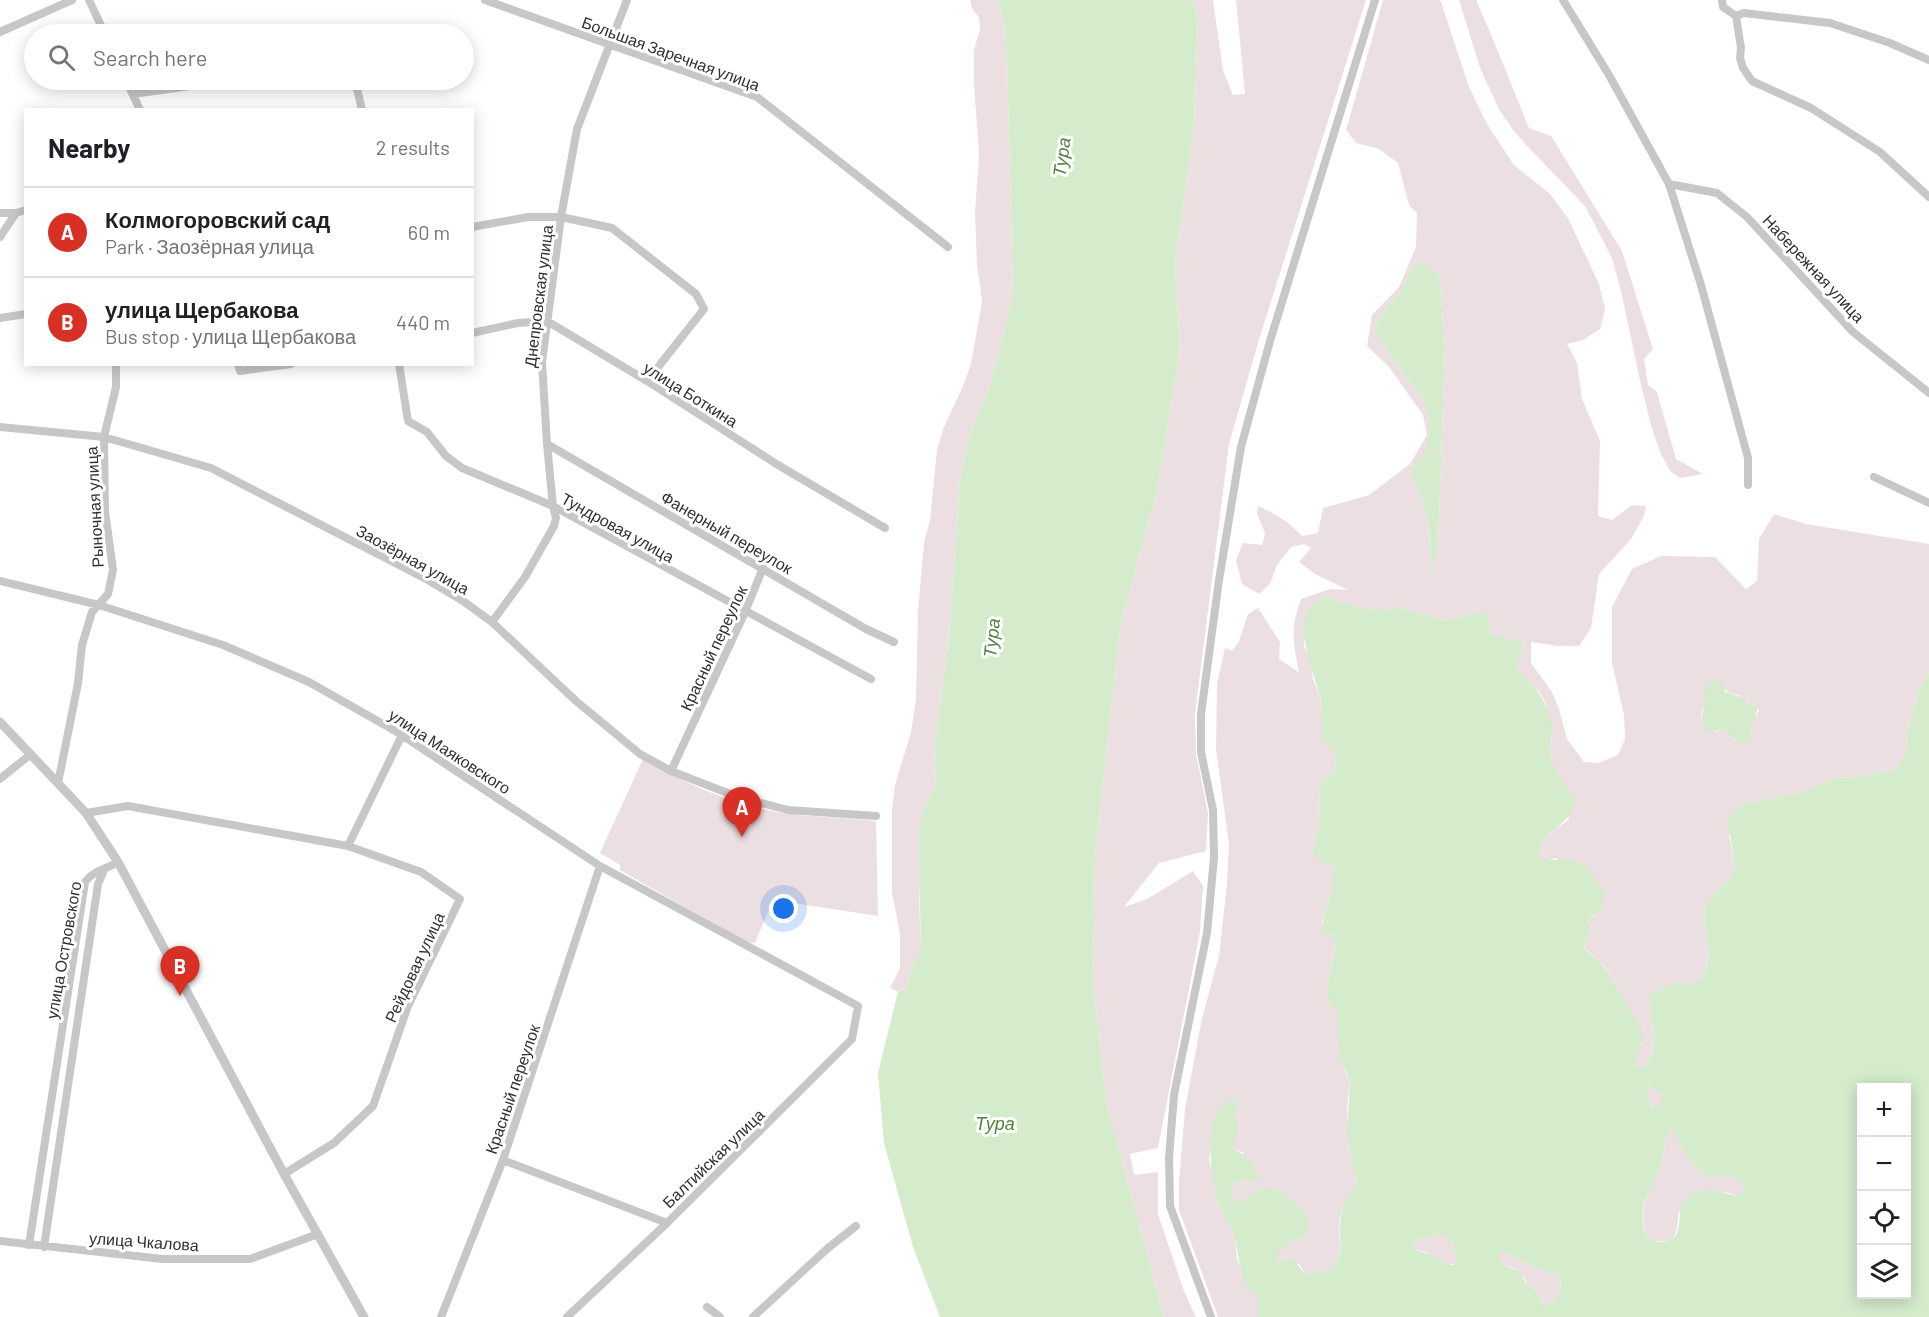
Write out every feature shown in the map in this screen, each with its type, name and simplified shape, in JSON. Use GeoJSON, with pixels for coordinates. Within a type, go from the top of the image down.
{"type":"FeatureCollection","features":[{"type":"Feature","properties":{"kind":"street"},"geometry":{"type":"LineString","coordinates":[[0,32],[72,0]]}},
{"type":"Feature","properties":{"kind":"street"},"geometry":{"type":"LineString","coordinates":[[89,0],[100,24]]}},
{"type":"Feature","properties":{"kind":"street","name":"Большая Заречная улица"},"geometry":{"type":"LineString","coordinates":[[485,0],[757,97],[948,247]]}},
{"type":"Feature","properties":{"kind":"street","name":"Днепровская улица"},"geometry":{"type":"LineString","coordinates":[[492,622],[525,577],[549,537],[556,518],[546,444],[542,362],[561,217],[578,129],[627,0]]}},
{"type":"Feature","properties":{"kind":"street"},"geometry":{"type":"LineString","coordinates":[[1211,1317],[1198,1287],[1170,1206],[1169,1158],[1174,1095],[1207,933],[1214,858],[1213,810],[1201,752],[1201,714],[1219,580],[1241,447],[1270,341],[1375,0]]}},
{"type":"Feature","properties":{"kind":"street"},"geometry":{"type":"LineString","coordinates":[[1563,0],[1609,75],[1669,184],[1701,285],[1748,458],[1748,485]]}},
{"type":"Feature","properties":{"kind":"street"},"geometry":{"type":"LineString","coordinates":[[1722,0],[1723,7],[1736,16],[1741,48],[1740,58],[1743,68],[1752,81],[1811,108],[1880,152],[1929,197]]}},
{"type":"Feature","properties":{"kind":"street"},"geometry":{"type":"LineString","coordinates":[[1736,16],[1744,13],[1830,23],[1929,60]]}},
{"type":"Feature","properties":{"kind":"street"},"geometry":{"type":"LineString","coordinates":[[131,90],[139,108]]}},
{"type":"Feature","properties":{"kind":"street"},"geometry":{"type":"LineString","coordinates":[[133,94],[162,90]]}},
{"type":"Feature","properties":{"kind":"street"},"geometry":{"type":"LineString","coordinates":[[357,90],[362,108]]}},
{"type":"Feature","properties":{"kind":"street","name":"Набережная улица"},"geometry":{"type":"LineString","coordinates":[[1669,184],[1717,193],[1747,217],[1853,332],[1929,393]]}},
{"type":"Feature","properties":{"kind":"street"},"geometry":{"type":"LineString","coordinates":[[0,213],[24,211]]}},
{"type":"Feature","properties":{"kind":"street"},"geometry":{"type":"LineString","coordinates":[[0,237],[16,213]]}},
{"type":"Feature","properties":{"kind":"street"},"geometry":{"type":"LineString","coordinates":[[474,227],[528,217],[561,217],[612,228],[696,294],[704,309],[647,381]]}},
{"type":"Feature","properties":{"kind":"street"},"geometry":{"type":"LineString","coordinates":[[0,318],[24,314]]}},
{"type":"Feature","properties":{"kind":"street"},"geometry":{"type":"LineString","coordinates":[[474,333],[547,321]]}},
{"type":"Feature","properties":{"kind":"street","name":"улица Боткина"},"geometry":{"type":"LineString","coordinates":[[547,321],[647,381],[778,465],[885,528]]}},
{"type":"Feature","properties":{"kind":"street","name":"Рыночная улица"},"geometry":{"type":"LineString","coordinates":[[58,783],[78,683],[87,623],[92,612],[108,594],[113,570],[105,511],[104,437],[116,387],[116,366]]}},
{"type":"Feature","properties":{"kind":"street"},"geometry":{"type":"LineString","coordinates":[[239,368],[265,366]]}},
{"type":"Feature","properties":{"kind":"street","name":"Тундровая улица"},"geometry":{"type":"LineString","coordinates":[[399,366],[408,421],[427,432],[446,456],[462,468],[553,506],[871,679]]}},
{"type":"Feature","properties":{"kind":"street","name":"Заозёрная улица"},"geometry":{"type":"LineString","coordinates":[[0,427],[104,437],[211,468],[428,580],[463,601],[492,622],[576,701],[640,753],[671,771],[738,797],[788,810],[876,816]]}},
{"type":"Feature","properties":{"kind":"street","name":"Фанерный переулок"},"geometry":{"type":"LineString","coordinates":[[546,444],[866,629],[894,642]]}},
{"type":"Feature","properties":{"kind":"street"},"geometry":{"type":"LineString","coordinates":[[1874,477],[1929,503]]}},
{"type":"Feature","properties":{"kind":"street","name":"Красный переулок"},"geometry":{"type":"LineString","coordinates":[[671,771],[763,568]]}},
{"type":"Feature","properties":{"kind":"street","name":"улица Маяковского"},"geometry":{"type":"LineString","coordinates":[[0,581],[99,605],[223,645],[309,682],[402,735],[600,866],[858,1006]]}},
{"type":"Feature","properties":{"kind":"street"},"geometry":{"type":"LineString","coordinates":[[0,722],[86,813],[118,862],[284,1174],[364,1317]]}},
{"type":"Feature","properties":{"kind":"street"},"geometry":{"type":"LineString","coordinates":[[348,846],[402,735]]}},
{"type":"Feature","properties":{"kind":"street"},"geometry":{"type":"LineString","coordinates":[[0,779],[31,754]]}},
{"type":"Feature","properties":{"kind":"street","name":"Рейдовая улица"},"geometry":{"type":"LineString","coordinates":[[86,813],[128,806],[348,846],[421,872],[460,899],[408,1006],[373,1106],[334,1143],[284,1174]]}},
{"type":"Feature","properties":{"kind":"street"},"geometry":{"type":"LineString","coordinates":[[105,870],[118,862]]}},
{"type":"Feature","properties":{"kind":"street","name":"Красный переулок"},"geometry":{"type":"LineString","coordinates":[[441,1317],[503,1160],[600,866]]}},
{"type":"Feature","properties":{"kind":"street","name":"улица Островского"},"geometry":{"type":"LineString","coordinates":[[29,1245],[85,882],[91,874],[105,870]]}},
{"type":"Feature","properties":{"kind":"street","name":"улица Островского"},"geometry":{"type":"LineString","coordinates":[[44,1247],[98,884],[105,870]]}},
{"type":"Feature","properties":{"kind":"street","name":"Балтийская улица"},"geometry":{"type":"LineString","coordinates":[[567,1317],[667,1222],[852,1039],[858,1006]]}},
{"type":"Feature","properties":{"kind":"street"},"geometry":{"type":"LineString","coordinates":[[503,1160],[667,1222]]}},
{"type":"Feature","properties":{"kind":"street"},"geometry":{"type":"LineString","coordinates":[[753,1317],[828,1248],[856,1226]]}},
{"type":"Feature","properties":{"kind":"street","name":"улица Чкалова"},"geometry":{"type":"LineString","coordinates":[[0,1241],[163,1259],[250,1259],[318,1234]]}},
{"type":"Feature","properties":{"kind":"street"},"geometry":{"type":"LineString","coordinates":[[707,1307],[720,1317]]}},
{"type":"Feature","properties":{"kind":"shaded area"},"geometry":{"type":"Polygon","coordinates":[[[970,0],[997,0],[1004,23],[1007,55],[1013,294],[992,380],[969,439],[960,478],[949,638],[934,749],[936,782],[923,813],[919,898],[921,945],[906,988],[898,992],[890,988],[900,968],[900,934],[892,892],[892,809],[895,785],[911,732],[916,699],[918,611],[924,543],[930,520],[937,450],[944,427],[971,364],[982,301],[977,265],[975,213],[979,155],[974,84],[974,50],[980,29],[979,18],[970,0]]]}},
{"type":"Feature","properties":{"kind":"shaded area"},"geometry":{"type":"Polygon","coordinates":[[[1192,0],[1213,0],[1223,70],[1233,95],[1245,94],[1236,0],[1366,0],[1258,343],[1229,444],[1195,714],[1196,753],[1208,813],[1206,851],[1159,863],[1124,907],[1147,899],[1193,871],[1203,886],[1200,932],[1158,1148],[1130,1154],[1134,1175],[1158,1172],[1158,1214],[1184,1291],[1196,1317],[1164,1317],[1106,1101],[1093,980],[1095,855],[1121,622],[1157,492],[1180,348],[1175,264],[1194,126],[1198,17],[1192,0]]]}},
{"type":"Feature","properties":{"kind":"shaded area"},"geometry":{"type":"Polygon","coordinates":[[[1383,0],[1439,0],[1469,87],[1487,124],[1514,165],[1550,194],[1568,218],[1599,284],[1605,309],[1600,329],[1583,340],[1567,344],[1577,363],[1582,399],[1600,441],[1598,516],[1612,520],[1632,505],[1646,506],[1644,516],[1631,539],[1599,574],[1591,628],[1579,646],[1531,642],[1531,663],[1552,692],[1567,739],[1584,762],[1598,763],[1618,755],[1625,739],[1624,715],[1612,663],[1612,607],[1632,569],[1661,556],[1715,557],[1746,589],[1757,581],[1759,539],[1774,514],[1806,524],[1929,544],[1929,673],[1919,690],[1907,732],[1906,753],[1895,770],[1829,780],[1804,792],[1744,804],[1729,836],[1734,873],[1706,905],[1704,914],[1709,951],[1705,971],[1698,982],[1672,984],[1649,1001],[1653,1047],[1647,1063],[1641,1069],[1635,1065],[1642,1043],[1626,1006],[1607,970],[1584,946],[1590,932],[1588,918],[1596,915],[1556,858],[1544,861],[1539,859],[1539,852],[1544,841],[1569,819],[1549,753],[1552,737],[1546,703],[1539,692],[1516,669],[1521,657],[1492,636],[1488,619],[1483,612],[1442,620],[1398,607],[1378,611],[1334,601],[1327,597],[1307,611],[1304,646],[1310,658],[1313,679],[1320,696],[1325,742],[1333,751],[1336,767],[1320,788],[1319,825],[1312,851],[1333,867],[1335,879],[1322,923],[1328,934],[1333,935],[1335,949],[1326,992],[1330,1004],[1338,1013],[1338,1043],[1350,1082],[1347,1108],[1349,1147],[1357,1183],[1340,1217],[1340,1250],[1332,1269],[1305,1274],[1300,1265],[1288,1259],[1277,1262],[1277,1254],[1291,1242],[1305,1236],[1258,1190],[1243,1202],[1236,1202],[1231,1188],[1242,1180],[1255,1182],[1243,1152],[1233,1150],[1237,1129],[1235,1117],[1239,1108],[1215,1116],[1209,1159],[1218,1203],[1235,1240],[1237,1259],[1251,1292],[1258,1292],[1259,1295],[1258,1317],[1218,1317],[1179,1210],[1185,1109],[1202,1018],[1219,956],[1227,883],[1229,844],[1216,749],[1217,684],[1225,648],[1232,651],[1239,641],[1248,614],[1258,608],[1280,642],[1279,659],[1299,672],[1294,636],[1295,619],[1301,599],[1330,589],[1348,590],[1315,574],[1299,562],[1311,548],[1304,544],[1291,547],[1277,565],[1270,584],[1259,594],[1242,584],[1236,560],[1243,543],[1262,545],[1265,533],[1257,513],[1258,506],[1282,519],[1302,536],[1318,533],[1323,508],[1369,495],[1410,464],[1427,435],[1423,415],[1389,367],[1367,346],[1372,315],[1399,287],[1416,247],[1417,213],[1409,205],[1398,163],[1379,149],[1356,143],[1346,130],[1383,0]],[[1413,266],[1403,288],[1379,318],[1374,332],[1424,401],[1431,420],[1422,498],[1429,529],[1431,570],[1438,547],[1445,346],[1439,274],[1413,266]],[[1723,688],[1705,705],[1701,716],[1704,730],[1716,732],[1721,729],[1726,730],[1735,741],[1749,742],[1752,739],[1751,725],[1759,710],[1746,703],[1741,696],[1729,693],[1723,688]]]}},
{"type":"Feature","properties":{"kind":"shaded area"},"geometry":{"type":"Polygon","coordinates":[[[1459,0],[1476,0],[1529,128],[1551,136],[1622,251],[1653,349],[1644,359],[1648,385],[1657,392],[1676,459],[1703,474],[1680,478],[1670,471],[1661,454],[1641,385],[1612,258],[1585,206],[1528,147],[1499,109],[1480,68],[1459,0]]]}},
{"type":"Feature","properties":{"kind":"shaded area"},"geometry":{"type":"Polygon","coordinates":[[[643,759],[713,794],[751,806],[789,814],[876,821],[878,916],[773,900],[755,943],[745,942],[620,870],[620,865],[600,853],[643,759]]]}},
{"type":"Feature","properties":{"kind":"shaded area"},"geometry":{"type":"Polygon","coordinates":[[[1651,1084],[1661,1096],[1660,1106],[1653,1108],[1647,1088],[1651,1084]]]}},
{"type":"Feature","properties":{"kind":"shaded area"},"geometry":{"type":"Polygon","coordinates":[[[1671,1127],[1695,1167],[1708,1176],[1739,1179],[1743,1183],[1743,1191],[1737,1196],[1725,1192],[1679,1212],[1676,1231],[1672,1239],[1652,1241],[1645,1230],[1644,1208],[1648,1193],[1662,1163],[1671,1127]]]}},
{"type":"Feature","properties":{"kind":"shaded area"},"geometry":{"type":"Polygon","coordinates":[[[1439,1234],[1451,1239],[1456,1263],[1449,1265],[1426,1252],[1415,1250],[1412,1242],[1439,1234]]]}},
{"type":"Feature","properties":{"kind":"shaded area"},"geometry":{"type":"Polygon","coordinates":[[[1499,1253],[1560,1277],[1560,1290],[1556,1298],[1544,1306],[1535,1289],[1516,1269],[1503,1265],[1499,1260],[1499,1253]]]}},
{"type":"Feature","properties":{"kind":"water","name":"Тура"},"geometry":{"type":"Polygon","coordinates":[[[997,0],[1192,0],[1198,17],[1194,126],[1175,264],[1180,348],[1157,492],[1121,622],[1095,855],[1093,980],[1106,1101],[1164,1317],[940,1317],[913,1247],[884,1143],[878,1073],[898,992],[906,988],[921,945],[918,837],[923,813],[936,782],[934,749],[949,638],[960,478],[969,439],[992,380],[1013,294],[1007,55],[1004,23],[997,0]]]}},
{"type":"Feature","properties":{"kind":"water"},"geometry":{"type":"Polygon","coordinates":[[[1422,263],[1439,274],[1445,346],[1438,547],[1431,573],[1429,529],[1422,498],[1410,469],[1426,454],[1430,420],[1424,401],[1374,332],[1379,318],[1403,288],[1413,266],[1422,263]]]}},
{"type":"Feature","properties":{"kind":"water"},"geometry":{"type":"Polygon","coordinates":[[[1327,597],[1334,601],[1378,611],[1398,607],[1442,620],[1483,612],[1488,619],[1492,636],[1499,635],[1521,643],[1521,657],[1516,669],[1536,690],[1546,705],[1552,733],[1550,756],[1558,774],[1576,801],[1568,817],[1544,842],[1539,859],[1577,861],[1587,867],[1604,893],[1600,909],[1588,918],[1590,932],[1584,947],[1605,967],[1641,1029],[1643,1037],[1635,1065],[1641,1069],[1651,1056],[1653,1047],[1649,1001],[1651,995],[1672,984],[1698,982],[1705,972],[1709,952],[1704,914],[1706,905],[1734,873],[1727,818],[1744,804],[1804,792],[1829,780],[1895,770],[1906,753],[1907,732],[1919,690],[1929,673],[1929,1317],[1258,1317],[1258,1292],[1251,1292],[1244,1280],[1235,1240],[1220,1207],[1212,1177],[1210,1142],[1217,1112],[1225,1103],[1236,1101],[1239,1108],[1235,1117],[1238,1129],[1233,1150],[1243,1154],[1250,1161],[1259,1180],[1255,1182],[1242,1180],[1236,1183],[1231,1188],[1236,1202],[1265,1188],[1272,1189],[1280,1191],[1309,1218],[1305,1236],[1291,1242],[1278,1254],[1277,1262],[1293,1259],[1305,1274],[1332,1269],[1340,1250],[1339,1230],[1342,1211],[1357,1182],[1351,1162],[1347,1130],[1350,1082],[1341,1059],[1338,1043],[1338,1013],[1330,1004],[1326,992],[1335,949],[1333,935],[1322,932],[1324,915],[1333,884],[1333,867],[1316,859],[1312,851],[1319,825],[1320,788],[1336,767],[1332,751],[1323,737],[1320,696],[1305,641],[1305,619],[1308,610],[1327,597]],[[1650,1084],[1648,1096],[1652,1108],[1661,1104],[1661,1095],[1650,1084]],[[1671,1128],[1659,1172],[1643,1209],[1642,1218],[1646,1233],[1651,1240],[1657,1242],[1668,1241],[1676,1235],[1680,1211],[1685,1200],[1690,1196],[1702,1190],[1737,1196],[1743,1191],[1743,1183],[1739,1179],[1708,1176],[1695,1167],[1671,1128]],[[1439,1234],[1412,1242],[1415,1250],[1434,1255],[1449,1265],[1453,1265],[1457,1260],[1451,1239],[1439,1234]],[[1499,1253],[1499,1258],[1505,1266],[1520,1271],[1526,1283],[1533,1286],[1544,1306],[1558,1295],[1561,1286],[1560,1277],[1503,1253],[1499,1253]]]}},
{"type":"Feature","properties":{"kind":"water"},"geometry":{"type":"Polygon","coordinates":[[[1720,680],[1725,692],[1745,698],[1746,703],[1758,707],[1751,725],[1752,739],[1749,742],[1738,743],[1725,729],[1711,733],[1704,730],[1702,718],[1705,690],[1712,682],[1720,680]]]}},
{"type":"Feature","properties":{"kind":"place","name":"Колмогоровский сад"},"geometry":{"type":"Point","coordinates":[742,837]}},
{"type":"Feature","properties":{"kind":"place","name":"улица Щербакова"},"geometry":{"type":"Point","coordinates":[180,996]}}]}
